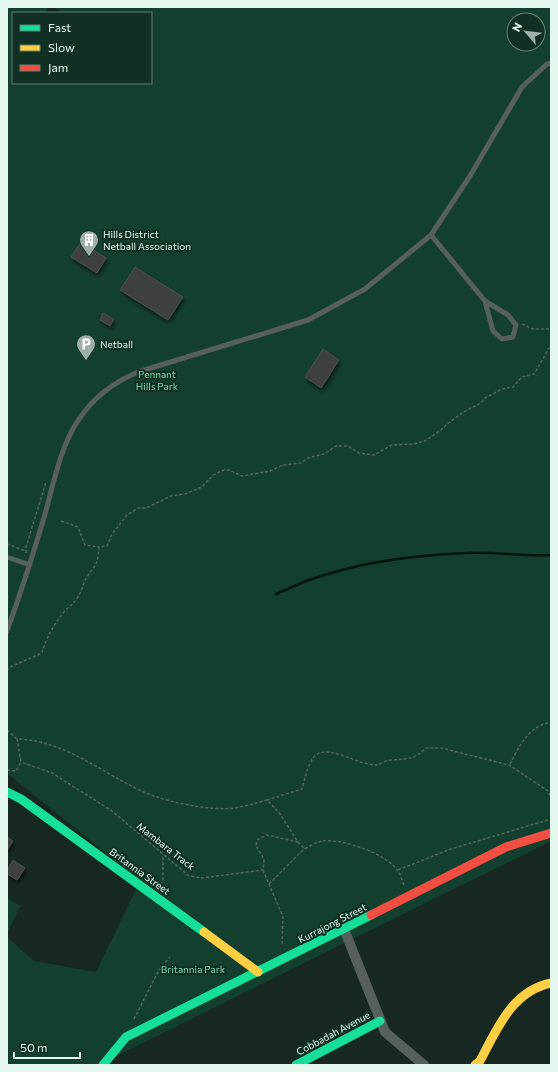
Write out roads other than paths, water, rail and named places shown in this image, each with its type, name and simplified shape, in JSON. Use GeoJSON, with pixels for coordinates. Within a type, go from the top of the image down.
{"type":"FeatureCollection","features":[{"type":"Feature","properties":{"kind":"street","name":"Britannia Street"},"geometry":{"type":"LineString","coordinates":[[7,792],[21,799],[156,896],[258,972]]}},
{"type":"Feature","properties":{"kind":"street","name":"Kurrajong Street"},"geometry":{"type":"LineString","coordinates":[[103,1065],[126,1037],[506,847],[551,832]]}},
{"type":"Feature","properties":{"kind":"street"},"geometry":{"type":"LineString","coordinates":[[344,929],[385,1032],[424,1065]]}},
{"type":"Feature","properties":{"kind":"street"},"geometry":{"type":"LineString","coordinates":[[475,1065],[480,1061],[517,998],[527,990],[538,985],[551,983]]}},
{"type":"Feature","properties":{"kind":"street","name":"Cobbadah Avenue"},"geometry":{"type":"LineString","coordinates":[[296,1065],[380,1021]]}},
{"type":"Feature","properties":{"kind":"lane"},"geometry":{"type":"LineString","coordinates":[[7,631],[30,565],[65,448],[79,419],[99,395],[124,378],[138,372],[308,320],[365,289],[431,235],[470,176],[522,87],[551,63]]}},
{"type":"Feature","properties":{"kind":"lane"},"geometry":{"type":"LineString","coordinates":[[431,235],[485,301],[508,315],[516,325],[513,336],[502,339],[493,331],[485,301]]}},
{"type":"Feature","properties":{"kind":"lane"},"geometry":{"type":"LineString","coordinates":[[7,557],[30,565]]}},
{"type":"Feature","properties":{"kind":"waterway"},"geometry":{"type":"LineString","coordinates":[[276,594],[331,573],[388,560],[446,554],[477,553],[551,555]]}},
{"type":"Feature","properties":{"kind":"place","name":"Hills District Netball Association"},"geometry":{"type":"Point","coordinates":[89,257]}},
{"type":"Feature","properties":{"kind":"place","name":"Netball"},"geometry":{"type":"Point","coordinates":[86,361]}},
{"type":"Feature","properties":{"kind":"park label","name":"Pennant Hills Park"},"geometry":{"type":"Point","coordinates":[157,380]}},
{"type":"Feature","properties":{"kind":"park label","name":"Britannia Park"},"geometry":{"type":"Point","coordinates":[193,969]}}]}
